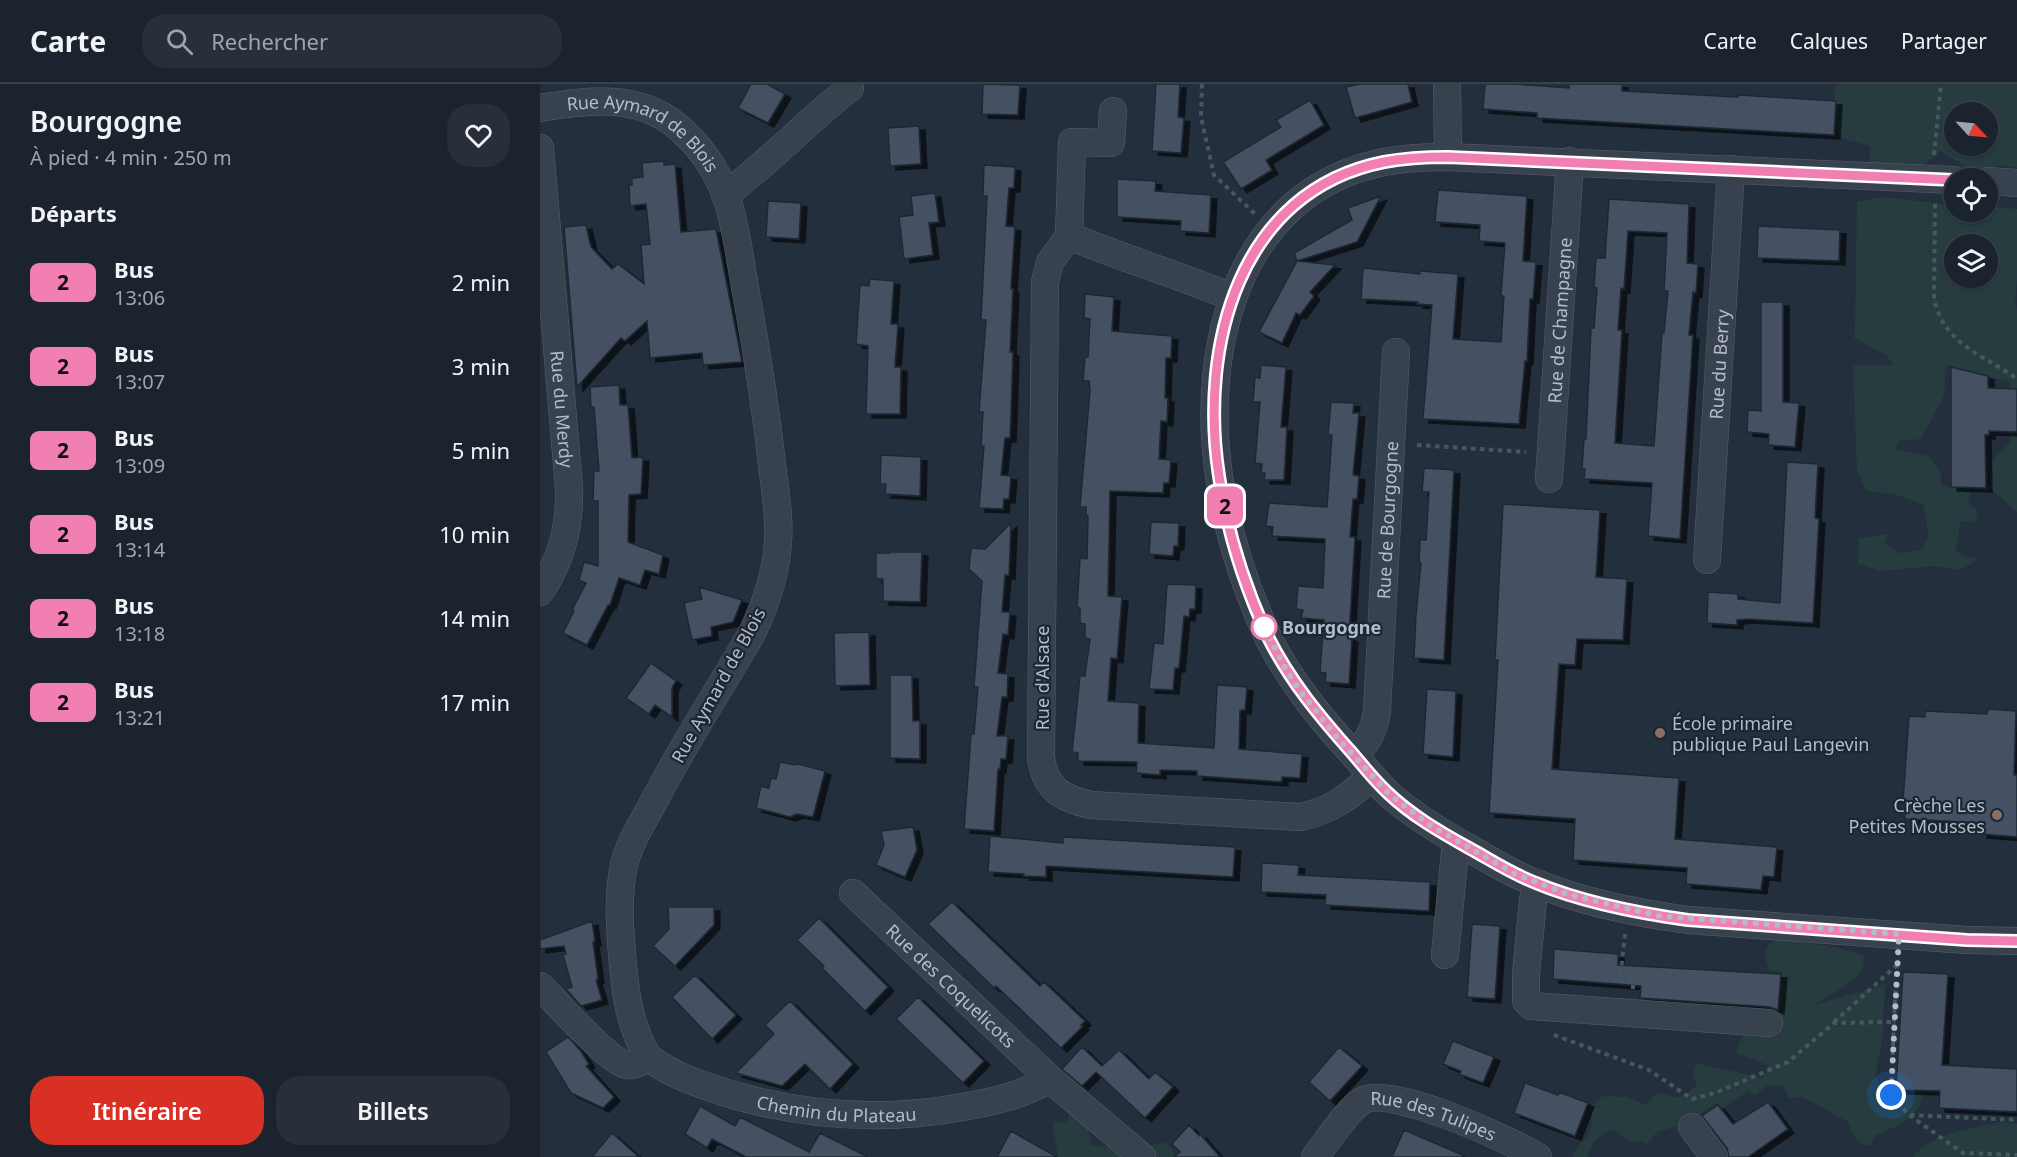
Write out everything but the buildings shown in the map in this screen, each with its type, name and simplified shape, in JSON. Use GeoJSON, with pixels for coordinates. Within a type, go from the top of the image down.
{"type":"FeatureCollection","features":[{"type":"Feature","properties":{"kind":"street"},"geometry":{"type":"LineString","coordinates":[[540,108],[551,84]]}},
{"type":"Feature","properties":{"kind":"street"},"geometry":{"type":"LineString","coordinates":[[1446,84],[1448,157]]}},
{"type":"Feature","properties":{"kind":"street","name":"Rue Aymard de Blois"},"geometry":{"type":"LineString","coordinates":[[725,195],[757,170],[850,88]]}},
{"type":"Feature","properties":{"kind":"street","name":"Rue Aymard de Blois"},"geometry":{"type":"LineString","coordinates":[[540,108],[604,100],[637,105],[653,110],[677,126],[694,142],[707,159],[725,195],[758,363],[777,506],[778,541],[771,584],[763,610],[752,633],[664,782],[626,857],[620,892],[624,983],[632,1024],[648,1057]]}},
{"type":"Feature","properties":{"kind":"street"},"geometry":{"type":"LineString","coordinates":[[1113,111],[1111,143],[1071,142],[1069,236],[1232,297]]}},
{"type":"Feature","properties":{"kind":"street","name":"Rue du Merdy"},"geometry":{"type":"LineString","coordinates":[[540,148],[570,514],[558,562],[540,592]]}},
{"type":"Feature","properties":{"kind":"street"},"geometry":{"type":"LineString","coordinates":[[1944,179],[1448,157],[1385,162],[1349,172],[1325,183],[1305,197],[1270,229],[1254,251],[1232,297],[1220,348],[1215,410],[1218,476],[1232,537],[1256,608],[1286,670],[1300,691],[1371,776],[1406,808],[1456,841],[1537,884],[1628,910],[1688,920],[1967,940],[2017,941]]}},
{"type":"Feature","properties":{"kind":"street","name":"Rue de Champagne"},"geometry":{"type":"LineString","coordinates":[[1550,466],[1570,161]]}},
{"type":"Feature","properties":{"kind":"street","name":"Rue du Berry"},"geometry":{"type":"LineString","coordinates":[[1707,560],[1731,169]]}},
{"type":"Feature","properties":{"kind":"street"},"geometry":{"type":"LineString","coordinates":[[1998,182],[2017,183]]}},
{"type":"Feature","properties":{"kind":"street","name":"Rue d'Alsace"},"geometry":{"type":"LineString","coordinates":[[1069,236],[1050,262],[1045,282],[1041,757],[1046,780],[1067,797],[1091,805],[1300,817],[1323,811],[1346,800],[1371,776]]}},
{"type":"Feature","properties":{"kind":"street","name":"Rue de Bourgogne"},"geometry":{"type":"LineString","coordinates":[[1354,755],[1369,739],[1375,726],[1377,711],[1396,352]]}},
{"type":"Feature","properties":{"kind":"street"},"geometry":{"type":"LineString","coordinates":[[1445,955],[1456,841]]}},
{"type":"Feature","properties":{"kind":"street"},"geometry":{"type":"LineString","coordinates":[[1537,884],[1533,900],[1526,974],[1526,1001],[1536,1008],[1769,1023]]}},
{"type":"Feature","properties":{"kind":"street","name":"Rue des Coquelicots"},"geometry":{"type":"LineString","coordinates":[[853,893],[1050,1079]]}},
{"type":"Feature","properties":{"kind":"street"},"geometry":{"type":"LineString","coordinates":[[540,986],[618,1061],[625,1065],[632,1065],[648,1057]]}},
{"type":"Feature","properties":{"kind":"street","name":"Chemin du Plateau"},"geometry":{"type":"LineString","coordinates":[[648,1057],[659,1066],[684,1077],[742,1098],[803,1111],[856,1116],[907,1115],[982,1104],[1021,1094],[1050,1079]]}},
{"type":"Feature","properties":{"kind":"street"},"geometry":{"type":"LineString","coordinates":[[1050,1079],[1142,1157]]}},
{"type":"Feature","properties":{"kind":"street","name":"Rue des Tulipes"},"geometry":{"type":"LineString","coordinates":[[1315,1157],[1354,1108],[1363,1100],[1380,1097],[1394,1098],[1425,1107],[1476,1127],[1538,1157]]}},
{"type":"Feature","properties":{"kind":"street"},"geometry":{"type":"LineString","coordinates":[[1692,1127],[1714,1157]]}},
{"type":"Feature","properties":{"kind":"path"},"geometry":{"type":"LineString","coordinates":[[1202,84],[1201,117],[1214,175],[1270,229]]}},
{"type":"Feature","properties":{"kind":"path"},"geometry":{"type":"LineString","coordinates":[[1941,84],[1934,143],[1944,176]]}},
{"type":"Feature","properties":{"kind":"path"},"geometry":{"type":"LineString","coordinates":[[1944,190],[1934,299],[1936,311],[1952,336],[1963,346],[2017,379]]}},
{"type":"Feature","properties":{"kind":"path"},"geometry":{"type":"LineString","coordinates":[[1392,444],[1550,466]]}},
{"type":"Feature","properties":{"kind":"path"},"geometry":{"type":"LineString","coordinates":[[1628,910],[1620,980],[1633,981],[1632,1014]]}},
{"type":"Feature","properties":{"kind":"path"},"geometry":{"type":"LineString","coordinates":[[1899,934],[1891,1095],[1909,1115],[1962,1155],[2017,1155]]}},
{"type":"Feature","properties":{"kind":"path"},"geometry":{"type":"LineString","coordinates":[[1552,1035],[1649,1070],[1692,1099],[1715,1093],[1788,1062],[1897,965]]}},
{"type":"Feature","properties":{"kind":"path"},"geometry":{"type":"LineString","coordinates":[[1834,1023],[1894,1022]]}},
{"type":"Feature","properties":{"kind":"path"},"geometry":{"type":"LineString","coordinates":[[1909,1115],[2017,1120]]}},
{"type":"Feature","properties":{"kind":"green space"},"geometry":{"type":"Polygon","coordinates":[[[1836,84],[2017,84],[2017,168],[2003,165],[1968,168],[1949,156],[1998,156],[1998,102],[1944,102],[1944,153],[1941,151],[1921,167],[1870,165],[1870,146],[1838,137],[1834,91],[1836,84]]]}},
{"type":"Feature","properties":{"kind":"green space"},"geometry":{"type":"Polygon","coordinates":[[[1882,197],[1944,204],[1944,222],[1998,222],[1998,207],[2017,209],[2015,299],[2017,311],[2017,512],[1989,487],[1993,460],[2010,442],[2009,382],[1946,365],[1944,396],[1921,439],[1900,441],[1895,449],[1928,456],[1940,471],[1942,486],[1970,490],[1968,504],[1976,509],[1978,516],[1973,522],[1961,521],[1955,550],[1962,555],[1979,559],[1960,570],[1934,566],[1880,571],[1858,564],[1859,538],[1888,534],[1884,543],[1899,553],[1922,550],[1928,536],[1924,505],[1894,494],[1866,491],[1857,469],[1853,365],[1893,365],[1887,355],[1854,338],[1857,202],[1882,197]]]}},
{"type":"Feature","properties":{"kind":"green space"},"geometry":{"type":"Polygon","coordinates":[[[1774,940],[1809,943],[1865,956],[1861,972],[1841,989],[1814,1005],[1886,984],[1883,1035],[1875,1077],[1884,1090],[1923,1093],[1912,1115],[1891,1129],[1875,1135],[1870,1145],[1863,1146],[1854,1136],[1848,1122],[1803,1097],[1788,1098],[1783,1086],[1768,1085],[1755,1095],[1748,1091],[1723,1108],[1716,1103],[1699,1115],[1696,1121],[1657,1132],[1647,1144],[1638,1140],[1630,1143],[1617,1131],[1608,1130],[1593,1143],[1587,1157],[1572,1157],[1590,1131],[1590,1107],[1603,1096],[1627,1097],[1646,1105],[1658,1092],[1675,1097],[1683,1096],[1697,1085],[1693,1074],[1696,1063],[1763,1078],[1768,1065],[1736,1053],[1744,1030],[1777,1017],[1780,1012],[1782,972],[1770,971],[1765,958],[1767,947],[1774,940]]]}},
{"type":"Feature","properties":{"kind":"green space"},"geometry":{"type":"Polygon","coordinates":[[[1071,1110],[1086,1119],[1091,1145],[1129,1150],[1165,1142],[1178,1157],[1058,1157],[1052,1121],[1066,1123],[1071,1110]]]}},
{"type":"Feature","properties":{"kind":"green space"},"geometry":{"type":"Polygon","coordinates":[[[2000,1122],[2017,1124],[2017,1157],[1913,1157],[1920,1149],[1941,1137],[2000,1122]]]}},
{"type":"Feature","properties":{"kind":"bus line","name":"2"},"geometry":{"type":"LineString","coordinates":[[1944,180],[1448,157],[1425,157],[1385,162],[1349,172],[1325,183],[1287,212],[1270,229],[1243,270],[1225,320],[1220,348],[1215,410],[1218,476],[1232,537],[1247,585],[1269,638],[1286,670],[1318,714],[1371,776],[1406,808],[1456,841],[1537,884],[1645,914],[1688,920],[1967,940],[2017,941]]}},
{"type":"Feature","properties":{"kind":"place","name":"Bourgogne"},"geometry":{"type":"Point","coordinates":[1264,627]}},
{"type":"Feature","properties":{"kind":"place","name":"École primaire publique Paul Langevin"},"geometry":{"type":"Point","coordinates":[1660,733]}},
{"type":"Feature","properties":{"kind":"place","name":"Crèche Les Petites Mousses"},"geometry":{"type":"Point","coordinates":[1997,815]}},
{"type":"Feature","properties":{"kind":"route"},"geometry":{"type":"LineString","coordinates":[[1264,627],[1262,623],[1286,670],[1300,691],[1335,735],[1389,794],[1428,824],[1515,874],[1570,895],[1645,914],[1688,920],[1899,934],[1891,1095]]}}]}
